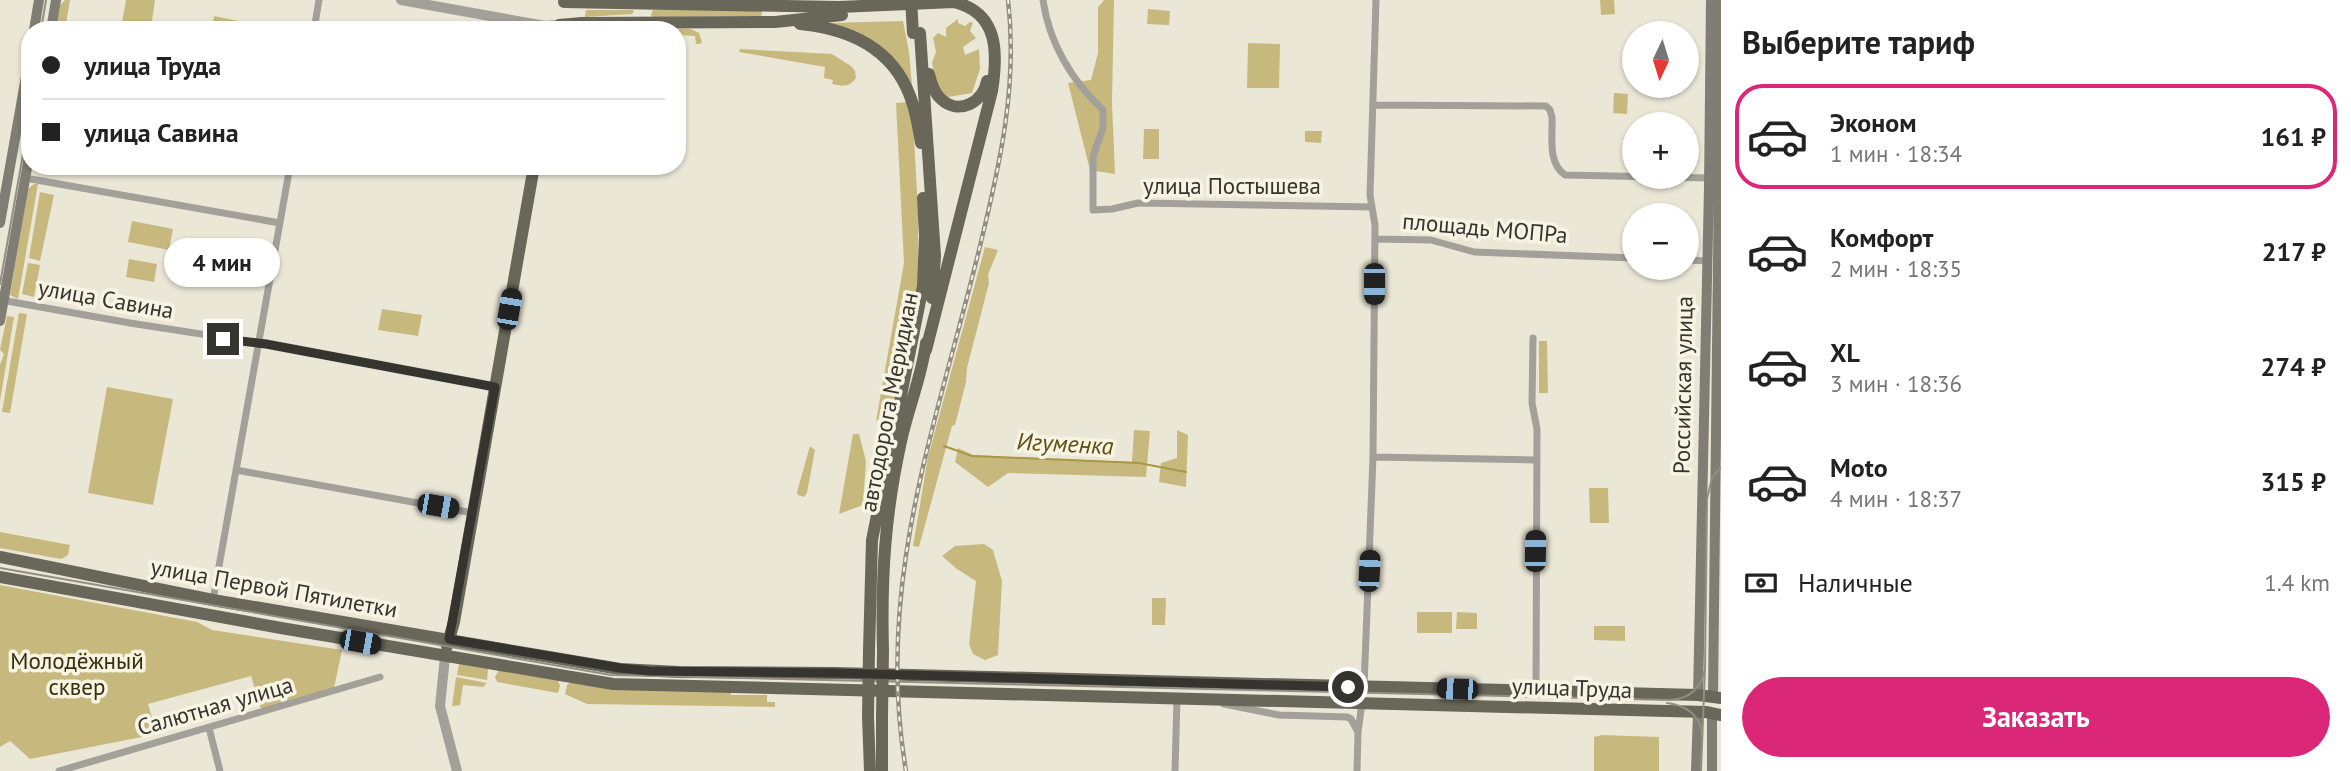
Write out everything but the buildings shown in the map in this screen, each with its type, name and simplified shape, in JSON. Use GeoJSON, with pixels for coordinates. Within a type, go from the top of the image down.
{"type":"FeatureCollection","features":[{"type":"Feature","properties":{"kind":"main road"},"geometry":{"type":"LineString","coordinates":[[36,21],[39,0]]}},
{"type":"Feature","properties":{"kind":"main road"},"geometry":{"type":"LineString","coordinates":[[52,21],[56,0]]}},
{"type":"Feature","properties":{"kind":"main road"},"geometry":{"type":"LineString","coordinates":[[788,7],[808,0]]}},
{"type":"Feature","properties":{"kind":"main road","name":"автодорога Меридиан"},"geometry":{"type":"LineString","coordinates":[[881,771],[883,563],[889,502],[902,436],[926,350],[934,286],[935,256],[917,33],[911,0]]}},
{"type":"Feature","properties":{"kind":"main road","name":"автодорога Меридиан"},"geometry":{"type":"LineString","coordinates":[[870,771],[870,559],[875,516],[923,286],[925,236],[918,0]]}},
{"type":"Feature","properties":{"kind":"main road","name":"Российская улица"},"geometry":{"type":"LineString","coordinates":[[1711,0],[1716,177]]}},
{"type":"Feature","properties":{"kind":"main road","name":"Российская улица"},"geometry":{"type":"LineString","coordinates":[[1712,771],[1717,714],[1718,455],[1715,261],[1721,0]]}},
{"type":"Feature","properties":{"kind":"main road"},"geometry":{"type":"LineString","coordinates":[[561,21],[565,1],[771,7],[869,7],[954,2],[968,5],[978,12],[990,30],[994,55],[992,91],[926,350]]}},
{"type":"Feature","properties":{"kind":"main road"},"geometry":{"type":"LineString","coordinates":[[643,2],[643,21]]}},
{"type":"Feature","properties":{"kind":"main road"},"geometry":{"type":"LineString","coordinates":[[771,7],[771,22]]}},
{"type":"Feature","properties":{"kind":"main road"},"geometry":{"type":"LineString","coordinates":[[686,23],[771,22],[948,9],[968,14],[974,18],[983,33],[987,55],[986,87],[981,97],[974,103],[959,107],[950,105],[936,93],[917,33]]}},
{"type":"Feature","properties":{"kind":"main road"},"geometry":{"type":"LineString","coordinates":[[771,22],[836,29],[855,36],[876,50],[904,84],[913,104],[921,144]]}},
{"type":"Feature","properties":{"kind":"main road"},"geometry":{"type":"LineString","coordinates":[[0,223],[4,175],[21,96]]}},
{"type":"Feature","properties":{"kind":"main road"},"geometry":{"type":"LineString","coordinates":[[0,321],[26,175]]}},
{"type":"Feature","properties":{"kind":"main road"},"geometry":{"type":"LineString","coordinates":[[446,657],[532,175]]}},
{"type":"Feature","properties":{"kind":"main road","name":"Российская улица"},"geometry":{"type":"LineString","coordinates":[[1696,771],[1702,455],[1715,261]]}},
{"type":"Feature","properties":{"kind":"main road"},"geometry":{"type":"LineString","coordinates":[[1702,455],[1718,455]]}},
{"type":"Feature","properties":{"kind":"main road"},"geometry":{"type":"LineString","coordinates":[[1702,468],[1718,468]]}},
{"type":"Feature","properties":{"kind":"main road","name":"улица Первой Пятилетки"},"geometry":{"type":"LineString","coordinates":[[0,557],[213,600],[639,670],[877,675]]}},
{"type":"Feature","properties":{"kind":"main road","name":"улица Первой Пятилетки"},"geometry":{"type":"LineString","coordinates":[[0,577],[446,657],[613,684],[876,691]]}},
{"type":"Feature","properties":{"kind":"main road","name":"улица Труда"},"geometry":{"type":"LineString","coordinates":[[877,675],[1717,697]]}},
{"type":"Feature","properties":{"kind":"main road"},"geometry":{"type":"LineString","coordinates":[[1362,703],[1364,687]]}},
{"type":"Feature","properties":{"kind":"main road","name":"улица Труда"},"geometry":{"type":"LineString","coordinates":[[876,691],[1717,714]]}},
{"type":"Feature","properties":{"kind":"main road"},"geometry":{"type":"LineString","coordinates":[[1536,691],[1536,708]]}},
{"type":"Feature","properties":{"kind":"street"},"geometry":{"type":"LineString","coordinates":[[316,21],[319,0]]}},
{"type":"Feature","properties":{"kind":"street"},"geometry":{"type":"LineString","coordinates":[[401,0],[517,21]]}},
{"type":"Feature","properties":{"kind":"street","name":"улица Постышева"},"geometry":{"type":"LineString","coordinates":[[1043,0],[1045,14],[1065,66],[1086,94],[1103,110],[1103,128],[1093,156],[1093,210],[1138,203],[1372,206]]}},
{"type":"Feature","properties":{"kind":"street"},"geometry":{"type":"LineString","coordinates":[[1364,687],[1373,457],[1375,239],[1370,195],[1376,0]]}},
{"type":"Feature","properties":{"kind":"street"},"geometry":{"type":"LineString","coordinates":[[1373,105],[1546,106],[1552,117],[1553,158],[1557,169],[1565,175],[1716,177]]}},
{"type":"Feature","properties":{"kind":"street"},"geometry":{"type":"LineString","coordinates":[[213,600],[288,175]]}},
{"type":"Feature","properties":{"kind":"street"},"geometry":{"type":"LineString","coordinates":[[25,178],[280,223]]}},
{"type":"Feature","properties":{"kind":"street","name":"площадь МОПРа"},"geometry":{"type":"LineString","coordinates":[[1375,239],[1431,240],[1475,251],[1622,257]]}},
{"type":"Feature","properties":{"kind":"street","name":"улица Савина"},"geometry":{"type":"LineString","coordinates":[[2,300],[495,387]]}},
{"type":"Feature","properties":{"kind":"street"},"geometry":{"type":"LineString","coordinates":[[1533,338],[1532,403],[1536,429],[1536,691]]}},
{"type":"Feature","properties":{"kind":"street"},"geometry":{"type":"LineString","coordinates":[[1373,457],[1536,460]]}},
{"type":"Feature","properties":{"kind":"street"},"geometry":{"type":"LineString","coordinates":[[236,470],[473,513]]}},
{"type":"Feature","properties":{"kind":"street"},"geometry":{"type":"LineString","coordinates":[[446,657],[440,706],[457,771]]}},
{"type":"Feature","properties":{"kind":"street","name":"Салютная улица"},"geometry":{"type":"LineString","coordinates":[[59,771],[380,677]]}},
{"type":"Feature","properties":{"kind":"street"},"geometry":{"type":"LineString","coordinates":[[1175,771],[1177,699]]}},
{"type":"Feature","properties":{"kind":"street"},"geometry":{"type":"LineString","coordinates":[[1196,699],[1279,715],[1347,717],[1358,732]]}},
{"type":"Feature","properties":{"kind":"street"},"geometry":{"type":"LineString","coordinates":[[1357,771],[1362,703]]}},
{"type":"Feature","properties":{"kind":"street"},"geometry":{"type":"LineString","coordinates":[[209,728],[220,771]]}},
{"type":"Feature","properties":{"kind":"green space"},"geometry":{"type":"Polygon","coordinates":[[[65,0],[70,0],[66,21],[57,21],[60,5],[65,0]]]}},
{"type":"Feature","properties":{"kind":"green space"},"geometry":{"type":"Polygon","coordinates":[[[126,0],[155,0],[152,21],[122,21],[126,0]]]}},
{"type":"Feature","properties":{"kind":"green space"},"geometry":{"type":"Polygon","coordinates":[[[1104,0],[1114,0],[1112,103],[1115,174],[1090,170],[1068,83],[1091,80],[1098,53],[1098,7],[1104,0]]]}},
{"type":"Feature","properties":{"kind":"green space"},"geometry":{"type":"Polygon","coordinates":[[[1600,0],[1614,0],[1615,14],[1601,15],[1600,0]]]}},
{"type":"Feature","properties":{"kind":"green space"},"geometry":{"type":"Polygon","coordinates":[[[1148,9],[1170,11],[1169,25],[1147,24],[1148,9]]]}},
{"type":"Feature","properties":{"kind":"green space"},"geometry":{"type":"Polygon","coordinates":[[[586,10],[634,11],[632,14],[585,17],[586,10]]]}},
{"type":"Feature","properties":{"kind":"green space"},"geometry":{"type":"Polygon","coordinates":[[[653,10],[759,10],[762,13],[761,16],[652,17],[653,10]]]}},
{"type":"Feature","properties":{"kind":"green space"},"geometry":{"type":"Polygon","coordinates":[[[214,16],[238,21],[213,21],[214,16]]]}},
{"type":"Feature","properties":{"kind":"green space"},"geometry":{"type":"Polygon","coordinates":[[[958,19],[958,23],[965,26],[973,23],[970,31],[976,38],[963,47],[965,55],[979,49],[980,69],[972,93],[948,97],[937,89],[932,63],[936,52],[933,38],[938,33],[946,37],[946,28],[958,19]]]}},
{"type":"Feature","properties":{"kind":"green space"},"geometry":{"type":"Polygon","coordinates":[[[903,21],[913,96],[901,71],[827,23],[903,21]]]}},
{"type":"Feature","properties":{"kind":"green space"},"geometry":{"type":"Polygon","coordinates":[[[686,29],[699,33],[702,42],[700,44],[696,44],[695,36],[686,36],[686,29]]]}},
{"type":"Feature","properties":{"kind":"green space"},"geometry":{"type":"Polygon","coordinates":[[[1248,43],[1280,44],[1279,88],[1247,88],[1248,43]]]}},
{"type":"Feature","properties":{"kind":"green space"},"geometry":{"type":"Polygon","coordinates":[[[740,49],[832,54],[851,66],[856,78],[848,85],[832,84],[833,80],[824,78],[825,67],[739,52],[740,49]]]}},
{"type":"Feature","properties":{"kind":"green space"},"geometry":{"type":"Polygon","coordinates":[[[1614,93],[1622,94],[1622,98],[1628,98],[1627,112],[1613,113],[1614,93]]]}},
{"type":"Feature","properties":{"kind":"green space"},"geometry":{"type":"Polygon","coordinates":[[[909,102],[913,121],[918,210],[918,289],[896,394],[885,414],[876,421],[904,263],[896,103],[909,102]]]}},
{"type":"Feature","properties":{"kind":"green space"},"geometry":{"type":"Polygon","coordinates":[[[1144,129],[1159,129],[1159,159],[1143,159],[1144,129]]]}},
{"type":"Feature","properties":{"kind":"green space"},"geometry":{"type":"Polygon","coordinates":[[[1305,131],[1322,131],[1321,143],[1305,142],[1305,131]]]}},
{"type":"Feature","properties":{"kind":"green space"},"geometry":{"type":"Polygon","coordinates":[[[38,184],[18,299],[10,295],[28,189],[38,184]]]}},
{"type":"Feature","properties":{"kind":"green space"},"geometry":{"type":"Polygon","coordinates":[[[40,192],[54,195],[40,261],[29,258],[40,192]]]}},
{"type":"Feature","properties":{"kind":"green space"},"geometry":{"type":"Polygon","coordinates":[[[132,221],[173,229],[169,250],[128,242],[132,221]]]}},
{"type":"Feature","properties":{"kind":"green space"},"geometry":{"type":"Polygon","coordinates":[[[985,247],[998,250],[988,275],[989,283],[955,425],[952,426],[919,547],[913,546],[928,457],[985,247]]]}},
{"type":"Feature","properties":{"kind":"green space"},"geometry":{"type":"Polygon","coordinates":[[[129,259],[157,264],[154,282],[126,277],[129,259]]]}},
{"type":"Feature","properties":{"kind":"green space"},"geometry":{"type":"Polygon","coordinates":[[[28,263],[40,265],[34,297],[22,294],[28,263]]]}},
{"type":"Feature","properties":{"kind":"green space"},"geometry":{"type":"Polygon","coordinates":[[[382,309],[422,315],[418,336],[378,330],[382,309]]]}},
{"type":"Feature","properties":{"kind":"green space"},"geometry":{"type":"Polygon","coordinates":[[[19,313],[27,314],[10,413],[2,412],[19,313]]]}},
{"type":"Feature","properties":{"kind":"green space"},"geometry":{"type":"Polygon","coordinates":[[[7,316],[14,317],[0,401],[0,365],[4,354],[0,350],[7,316]]]}},
{"type":"Feature","properties":{"kind":"green space"},"geometry":{"type":"Polygon","coordinates":[[[1539,341],[1547,341],[1548,393],[1539,393],[1539,341]]]}},
{"type":"Feature","properties":{"kind":"green space"},"geometry":{"type":"Polygon","coordinates":[[[107,387],[173,399],[153,505],[88,493],[107,387]]]}},
{"type":"Feature","properties":{"kind":"green space"},"geometry":{"type":"Polygon","coordinates":[[[1134,430],[1150,431],[1146,477],[1008,473],[988,487],[955,462],[958,448],[973,455],[1132,462],[1134,430]]]}},
{"type":"Feature","properties":{"kind":"green space"},"geometry":{"type":"Polygon","coordinates":[[[1177,430],[1188,435],[1186,487],[1159,482],[1161,463],[1177,458],[1177,430]]]}},
{"type":"Feature","properties":{"kind":"green space"},"geometry":{"type":"Polygon","coordinates":[[[853,434],[859,434],[866,461],[863,505],[839,514],[853,434]]]}},
{"type":"Feature","properties":{"kind":"green space"},"geometry":{"type":"Polygon","coordinates":[[[810,446],[815,450],[804,497],[797,492],[810,446]]]}},
{"type":"Feature","properties":{"kind":"green space"},"geometry":{"type":"Polygon","coordinates":[[[1589,488],[1608,488],[1609,523],[1590,523],[1589,488]]]}},
{"type":"Feature","properties":{"kind":"green space"},"geometry":{"type":"Polygon","coordinates":[[[0,532],[70,545],[68,555],[61,559],[0,548],[0,532]]]}},
{"type":"Feature","properties":{"kind":"green space"},"geometry":{"type":"Polygon","coordinates":[[[984,544],[993,550],[1002,581],[998,655],[985,660],[973,654],[969,644],[976,581],[942,556],[955,546],[984,544]]]}},
{"type":"Feature","properties":{"kind":"green space","name":"Молодёжный сквер"},"geometry":{"type":"Polygon","coordinates":[[[0,585],[197,622],[212,630],[342,650],[334,688],[261,709],[251,676],[148,704],[157,734],[30,759],[10,741],[0,747],[0,585]]]}},
{"type":"Feature","properties":{"kind":"green space"},"geometry":{"type":"Polygon","coordinates":[[[1152,598],[1166,598],[1165,625],[1152,625],[1152,598]]]}},
{"type":"Feature","properties":{"kind":"green space"},"geometry":{"type":"Polygon","coordinates":[[[1417,612],[1452,612],[1452,633],[1417,633],[1417,612]]]}},
{"type":"Feature","properties":{"kind":"green space"},"geometry":{"type":"Polygon","coordinates":[[[1457,612],[1477,613],[1477,629],[1456,629],[1457,612]]]}},
{"type":"Feature","properties":{"kind":"green space"},"geometry":{"type":"Polygon","coordinates":[[[1594,626],[1625,626],[1625,641],[1594,640],[1594,626]]]}},
{"type":"Feature","properties":{"kind":"green space"},"geometry":{"type":"Polygon","coordinates":[[[459,664],[488,669],[487,680],[457,675],[459,664]]]}},
{"type":"Feature","properties":{"kind":"green space"},"geometry":{"type":"Polygon","coordinates":[[[499,670],[558,680],[558,693],[497,682],[495,677],[499,670]]]}},
{"type":"Feature","properties":{"kind":"green space"},"geometry":{"type":"Polygon","coordinates":[[[456,677],[487,683],[483,687],[463,685],[460,705],[452,706],[456,677]]]}},
{"type":"Feature","properties":{"kind":"green space"},"geometry":{"type":"Polygon","coordinates":[[[571,682],[731,692],[731,695],[767,695],[767,702],[775,702],[775,707],[587,704],[565,694],[567,685],[571,682]]]}},
{"type":"Feature","properties":{"kind":"green space"},"geometry":{"type":"Polygon","coordinates":[[[1594,737],[1659,737],[1659,771],[1594,771],[1594,737]]]}},
{"type":"Feature","properties":{"kind":"waterway","name":"Игуменка"},"geometry":{"type":"LineString","coordinates":[[944,446],[972,456],[1139,463],[1186,472]]}},
{"type":"Feature","properties":{"kind":"tram line"},"geometry":{"type":"LineString","coordinates":[[42,21],[46,0]]}},
{"type":"Feature","properties":{"kind":"tram line"},"geometry":{"type":"LineString","coordinates":[[0,284],[21,166]]}},
{"type":"Feature","properties":{"kind":"tram line"},"geometry":{"type":"LineString","coordinates":[[1701,771],[1707,499],[1712,478],[1721,467]]}},
{"type":"Feature","properties":{"kind":"tram line"},"geometry":{"type":"LineString","coordinates":[[0,568],[611,675],[1670,700],[1693,691],[1701,682],[1705,669]]}},
{"type":"Feature","properties":{"kind":"tram line"},"geometry":{"type":"LineString","coordinates":[[1667,703],[1691,712],[1699,722],[1702,735]]}},
{"type":"Feature","properties":{"kind":"railway"},"geometry":{"type":"LineString","coordinates":[[906,771],[898,702],[898,635],[904,569],[929,441],[980,246],[1000,155],[1011,63],[1008,0]]}},
{"type":"Feature","properties":{"kind":"route"},"geometry":{"type":"LineString","coordinates":[[223,339],[266,344],[495,387],[449,639],[649,671],[835,673],[1348,687]]}}]}
